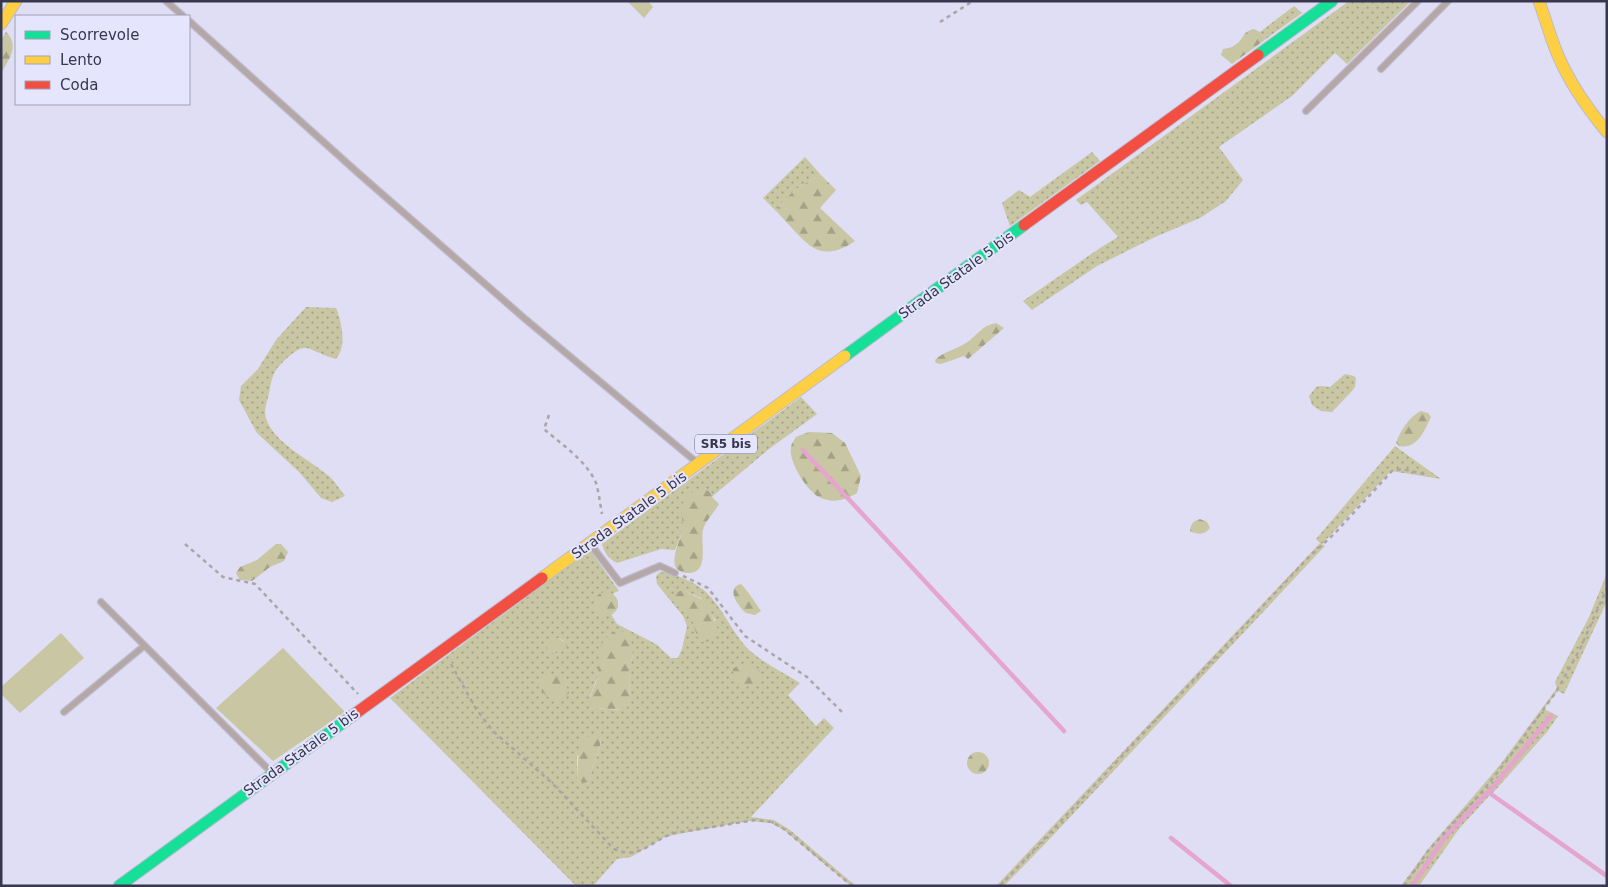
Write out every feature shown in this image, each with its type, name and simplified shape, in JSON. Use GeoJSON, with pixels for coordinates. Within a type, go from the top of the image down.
{"type":"FeatureCollection","features":[{"type":"Feature","properties":{"kind":"main road"},"geometry":{"type":"LineString","coordinates":[[1,24],[16,1]]}},
{"type":"Feature","properties":{"kind":"main road","name":"Strada Statale 5 bis"},"geometry":{"type":"LineString","coordinates":[[119,886],[1332,1]]}},
{"type":"Feature","properties":{"kind":"main road"},"geometry":{"type":"LineString","coordinates":[[1539,1],[1551,38],[1564,69],[1584,101],[1607,132]]}},
{"type":"Feature","properties":{"kind":"lane"},"geometry":{"type":"LineString","coordinates":[[166,1],[182,15]]}},
{"type":"Feature","properties":{"kind":"lane"},"geometry":{"type":"LineString","coordinates":[[1306,111],[1418,1]]}},
{"type":"Feature","properties":{"kind":"lane"},"geometry":{"type":"LineString","coordinates":[[1381,69],[1448,1]]}},
{"type":"Feature","properties":{"kind":"lane"},"geometry":{"type":"LineString","coordinates":[[190,22],[495,293],[698,464]]}},
{"type":"Feature","properties":{"kind":"lane"},"geometry":{"type":"LineString","coordinates":[[590,543],[620,583],[660,566],[675,573]]}},
{"type":"Feature","properties":{"kind":"lane"},"geometry":{"type":"LineString","coordinates":[[101,602],[272,773]]}},
{"type":"Feature","properties":{"kind":"lane"},"geometry":{"type":"LineString","coordinates":[[64,712],[144,646]]}},
{"type":"Feature","properties":{"kind":"path"},"geometry":{"type":"LineString","coordinates":[[940,22],[973,1]]}},
{"type":"Feature","properties":{"kind":"path"},"geometry":{"type":"LineString","coordinates":[[549,414],[544,429],[581,462],[591,474],[599,494],[603,517],[611,528]]}},
{"type":"Feature","properties":{"kind":"path"},"geometry":{"type":"LineString","coordinates":[[1000,886],[1392,471],[1402,469],[1428,475]]}},
{"type":"Feature","properties":{"kind":"path"},"geometry":{"type":"LineString","coordinates":[[185,544],[223,577],[255,584],[367,704]]}},
{"type":"Feature","properties":{"kind":"path"},"geometry":{"type":"LineString","coordinates":[[675,573],[708,588],[745,636],[807,676],[844,714]]}},
{"type":"Feature","properties":{"kind":"path"},"geometry":{"type":"LineString","coordinates":[[1404,886],[1428,851],[1480,794],[1508,759],[1556,692],[1580,649],[1607,588]]}},
{"type":"Feature","properties":{"kind":"path"},"geometry":{"type":"LineString","coordinates":[[441,651],[476,709],[493,731],[553,784],[614,849],[622,852],[636,852],[645,850],[666,836],[675,833],[749,821],[767,821],[778,825],[790,833],[852,886]]}},
{"type":"Feature","properties":{"kind":"green space"},"geometry":{"type":"Polygon","coordinates":[[[627,1],[648,1],[653,7],[644,18],[627,1]]]}},
{"type":"Feature","properties":{"kind":"green space"},"geometry":{"type":"Polygon","coordinates":[[[1349,1],[1411,1],[1347,64],[1335,53],[1292,96],[1219,147],[1243,180],[1226,201],[1200,218],[1155,237],[1097,266],[1032,310],[1023,301],[1118,237],[1087,202],[1081,205],[1076,200],[1349,1]]]}},
{"type":"Feature","properties":{"kind":"green space"},"geometry":{"type":"Polygon","coordinates":[[[1294,6],[1302,13],[1266,39],[1260,32],[1294,6]]]}},
{"type":"Feature","properties":{"kind":"green space"},"geometry":{"type":"Polygon","coordinates":[[[1254,29],[1260,32],[1266,39],[1232,64],[1221,55],[1223,49],[1234,46],[1247,32],[1254,29]]]}},
{"type":"Feature","properties":{"kind":"green space"},"geometry":{"type":"Polygon","coordinates":[[[6,32],[10,37],[13,47],[10,58],[1,73],[1,40],[6,32]]]}},
{"type":"Feature","properties":{"kind":"green space"},"geometry":{"type":"Polygon","coordinates":[[[1092,152],[1100,161],[1010,226],[1002,203],[1019,190],[1030,197],[1092,152]]]}},
{"type":"Feature","properties":{"kind":"green space"},"geometry":{"type":"Polygon","coordinates":[[[805,157],[821,175],[796,190],[776,211],[763,198],[805,157]]]}},
{"type":"Feature","properties":{"kind":"green space"},"geometry":{"type":"Polygon","coordinates":[[[821,175],[836,190],[820,208],[855,241],[841,249],[824,251],[810,246],[776,211],[796,190],[821,175]]]}},
{"type":"Feature","properties":{"kind":"green space"},"geometry":{"type":"Polygon","coordinates":[[[306,307],[336,308],[342,334],[339,354],[336,359],[302,348],[289,356],[277,368],[271,382],[265,412],[267,422],[273,432],[292,449],[331,478],[345,496],[332,502],[321,498],[300,473],[257,433],[239,400],[241,386],[258,369],[276,340],[306,307]]]}},
{"type":"Feature","properties":{"kind":"green space"},"geometry":{"type":"Polygon","coordinates":[[[996,323],[1004,328],[968,359],[964,356],[941,364],[936,363],[935,360],[939,357],[970,340],[983,328],[996,323]]]}},
{"type":"Feature","properties":{"kind":"green space"},"geometry":{"type":"Polygon","coordinates":[[[1345,374],[1356,378],[1355,387],[1332,412],[1321,411],[1312,405],[1309,396],[1316,387],[1330,387],[1345,374]]]}},
{"type":"Feature","properties":{"kind":"green space"},"geometry":{"type":"Polygon","coordinates":[[[801,397],[817,414],[769,449],[714,495],[707,490],[682,518],[684,528],[675,550],[661,549],[617,563],[607,555],[602,544],[801,397]]]}},
{"type":"Feature","properties":{"kind":"green space"},"geometry":{"type":"Polygon","coordinates":[[[1421,411],[1428,413],[1431,417],[1420,438],[1411,445],[1399,446],[1396,443],[1403,429],[1421,411]]]}},
{"type":"Feature","properties":{"kind":"green space"},"geometry":{"type":"Polygon","coordinates":[[[809,432],[832,433],[845,443],[861,476],[857,493],[848,498],[834,501],[819,497],[809,489],[795,468],[791,447],[796,437],[809,432]]]}},
{"type":"Feature","properties":{"kind":"green space"},"geometry":{"type":"Polygon","coordinates":[[[1395,446],[1441,479],[1391,471],[1322,544],[1325,546],[1044,845],[1004,886],[996,886],[1320,543],[1316,539],[1395,446]]]}},
{"type":"Feature","properties":{"kind":"green space"},"geometry":{"type":"Polygon","coordinates":[[[699,490],[707,490],[714,495],[712,497],[719,504],[703,530],[703,556],[700,568],[696,572],[681,572],[674,563],[676,549],[683,529],[683,504],[690,494],[699,490]]]}},
{"type":"Feature","properties":{"kind":"green space"},"geometry":{"type":"Polygon","coordinates":[[[1200,519],[1207,522],[1210,528],[1201,534],[1190,531],[1193,523],[1200,519]]]}},
{"type":"Feature","properties":{"kind":"green space"},"geometry":{"type":"Polygon","coordinates":[[[276,544],[281,544],[288,552],[284,561],[270,567],[252,581],[240,580],[236,573],[240,567],[257,560],[276,544]]]}},
{"type":"Feature","properties":{"kind":"green space"},"geometry":{"type":"Polygon","coordinates":[[[590,550],[619,591],[613,593],[618,607],[611,614],[617,624],[656,644],[671,658],[678,658],[687,626],[683,616],[657,584],[656,576],[660,572],[665,572],[678,576],[701,588],[711,597],[746,647],[758,657],[800,683],[788,695],[816,726],[824,718],[834,728],[751,817],[774,820],[790,830],[856,886],[851,886],[784,830],[771,823],[749,821],[663,838],[631,857],[617,859],[593,886],[576,886],[390,698],[590,550]],[[685,591],[694,623],[716,621],[701,598],[685,591]],[[558,638],[547,642],[550,653],[554,653],[564,641],[558,638]],[[633,655],[598,676],[590,696],[595,708],[619,710],[630,698],[629,669],[633,655]],[[601,737],[577,756],[577,779],[583,783],[590,782],[600,748],[601,737]]]}},
{"type":"Feature","properties":{"kind":"green space"},"geometry":{"type":"Polygon","coordinates":[[[1607,573],[1607,601],[1564,694],[1558,691],[1544,709],[1558,716],[1547,732],[1492,794],[1607,876],[1607,879],[1490,795],[1459,829],[1419,886],[1401,886],[1428,849],[1500,765],[1557,688],[1555,682],[1589,617],[1607,573]]]}},
{"type":"Feature","properties":{"kind":"green space"},"geometry":{"type":"Polygon","coordinates":[[[741,584],[761,611],[755,615],[746,613],[734,597],[734,589],[741,584]]]}},
{"type":"Feature","properties":{"kind":"green space"},"geometry":{"type":"Polygon","coordinates":[[[685,591],[707,602],[718,630],[712,639],[701,642],[697,636],[690,613],[677,605],[673,599],[674,593],[685,591]]]}},
{"type":"Feature","properties":{"kind":"green space"},"geometry":{"type":"Polygon","coordinates":[[[606,592],[614,596],[618,604],[614,612],[606,616],[598,612],[594,604],[598,596],[606,592]]]}},
{"type":"Feature","properties":{"kind":"green space"},"geometry":{"type":"Polygon","coordinates":[[[615,631],[626,632],[631,640],[633,655],[629,669],[630,698],[625,710],[595,708],[590,701],[598,675],[601,645],[615,631]]]}},
{"type":"Feature","properties":{"kind":"green space"},"geometry":{"type":"Polygon","coordinates":[[[61,633],[84,658],[20,713],[1,694],[1,687],[61,633]]]}},
{"type":"Feature","properties":{"kind":"green space"},"geometry":{"type":"Polygon","coordinates":[[[553,638],[558,638],[567,644],[566,649],[557,653],[550,653],[547,642],[553,638]]]}},
{"type":"Feature","properties":{"kind":"green space"},"geometry":{"type":"Polygon","coordinates":[[[283,648],[345,712],[273,761],[216,708],[283,648]]]}},
{"type":"Feature","properties":{"kind":"green space"},"geometry":{"type":"Polygon","coordinates":[[[740,664],[755,667],[763,679],[749,685],[740,683],[736,680],[733,669],[740,664]]]}},
{"type":"Feature","properties":{"kind":"green space"},"geometry":{"type":"Polygon","coordinates":[[[551,674],[563,681],[568,689],[569,693],[562,698],[551,698],[541,690],[540,683],[544,676],[551,674]]]}},
{"type":"Feature","properties":{"kind":"green space"},"geometry":{"type":"Polygon","coordinates":[[[586,737],[601,737],[601,743],[590,776],[590,782],[583,783],[577,779],[579,745],[586,737]]]}},
{"type":"Feature","properties":{"kind":"green space"},"geometry":{"type":"Polygon","coordinates":[[[978,752],[986,755],[989,763],[986,771],[978,774],[970,771],[967,763],[970,755],[978,752]]]}},
{"type":"Feature","properties":{"kind":"waterway"},"geometry":{"type":"LineString","coordinates":[[803,450],[1064,731]]}},
{"type":"Feature","properties":{"kind":"waterway"},"geometry":{"type":"LineString","coordinates":[[1412,886],[1445,837],[1493,787],[1551,716]]}},
{"type":"Feature","properties":{"kind":"waterway"},"geometry":{"type":"LineString","coordinates":[[1488,792],[1607,876]]}},
{"type":"Feature","properties":{"kind":"waterway"},"geometry":{"type":"LineString","coordinates":[[1171,838],[1231,886]]}},
{"type":"Feature","properties":{"kind":"traffic: fast"},"geometry":{"type":"LineString","coordinates":[[1258,55],[1332,1]]}},
{"type":"Feature","properties":{"kind":"traffic: fast"},"geometry":{"type":"LineString","coordinates":[[845,356],[1024,225]]}},
{"type":"Feature","properties":{"kind":"traffic: fast"},"geometry":{"type":"LineString","coordinates":[[119,886],[352,716]]}},
{"type":"Feature","properties":{"kind":"traffic: slow"},"geometry":{"type":"LineString","coordinates":[[1,24],[16,1]]}},
{"type":"Feature","properties":{"kind":"traffic: slow"},"geometry":{"type":"LineString","coordinates":[[1539,1],[1554,47],[1567,74],[1607,132]]}},
{"type":"Feature","properties":{"kind":"traffic: slow"},"geometry":{"type":"LineString","coordinates":[[542,578],[845,356]]}},
{"type":"Feature","properties":{"kind":"traffic: jam"},"geometry":{"type":"LineString","coordinates":[[1024,225],[1258,55]]}},
{"type":"Feature","properties":{"kind":"traffic: jam"},"geometry":{"type":"LineString","coordinates":[[352,716],[542,578]]}}]}
